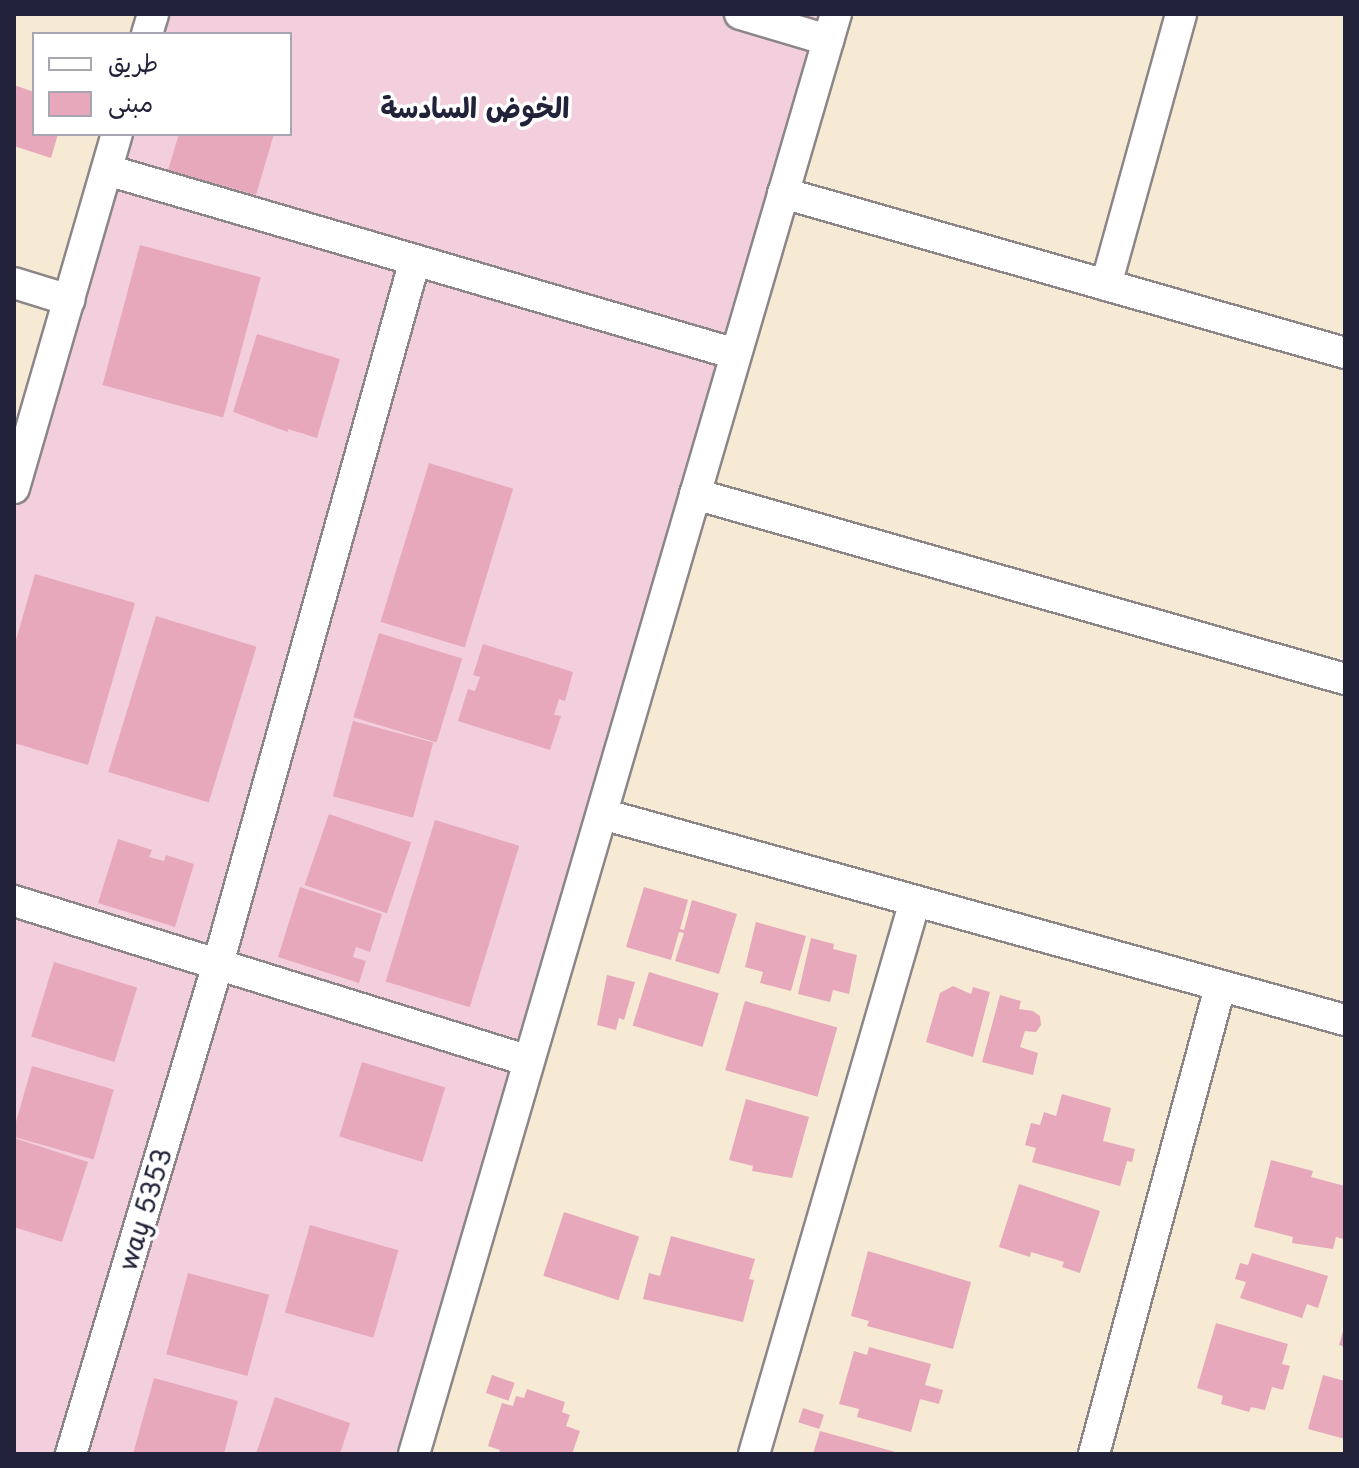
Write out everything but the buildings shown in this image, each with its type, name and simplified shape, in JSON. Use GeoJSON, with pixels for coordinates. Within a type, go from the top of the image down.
{"type":"FeatureCollection","features":[{"type":"Feature","properties":{"kind":"street"},"geometry":{"type":"LineString","coordinates":[[414,1454],[832,27],[740,14]]}},
{"type":"Feature","properties":{"kind":"street"},"geometry":{"type":"LineString","coordinates":[[1106,285],[1181,14]]}},
{"type":"Feature","properties":{"kind":"street"},"geometry":{"type":"LineString","coordinates":[[14,488],[116,136]]}},
{"type":"Feature","properties":{"kind":"street"},"geometry":{"type":"LineString","coordinates":[[107,170],[736,354]]}},
{"type":"Feature","properties":{"kind":"street"},"geometry":{"type":"LineString","coordinates":[[783,193],[1345,353]]}},
{"type":"Feature","properties":{"kind":"street","name":"way 5353"},"geometry":{"type":"LineString","coordinates":[[71,1454],[218,964],[415,260]]}},
{"type":"Feature","properties":{"kind":"street"},"geometry":{"type":"LineString","coordinates":[[14,283],[69,300]]}},
{"type":"Feature","properties":{"kind":"street"},"geometry":{"type":"LineString","coordinates":[[695,494],[1345,679]]}},
{"type":"Feature","properties":{"kind":"street"},"geometry":{"type":"LineString","coordinates":[[602,814],[1345,1020]]}},
{"type":"Feature","properties":{"kind":"street"},"geometry":{"type":"LineString","coordinates":[[14,901],[529,1061]]}},
{"type":"Feature","properties":{"kind":"street"},"geometry":{"type":"LineString","coordinates":[[754,1454],[915,901]]}},
{"type":"Feature","properties":{"kind":"street"},"geometry":{"type":"LineString","coordinates":[[1094,1454],[1220,986]]}},
{"type":"Feature","properties":{"kind":"shaded area"},"geometry":{"type":"Polygon","coordinates":[[[153,14],[836,14],[414,1454],[14,1454],[14,488],[117,136],[292,136],[292,32],[148,32],[153,14]]]}},
{"type":"Feature","properties":{"kind":"district","name":"الخوض السادسة"},"geometry":{"type":"Point","coordinates":[475,107]}}]}
